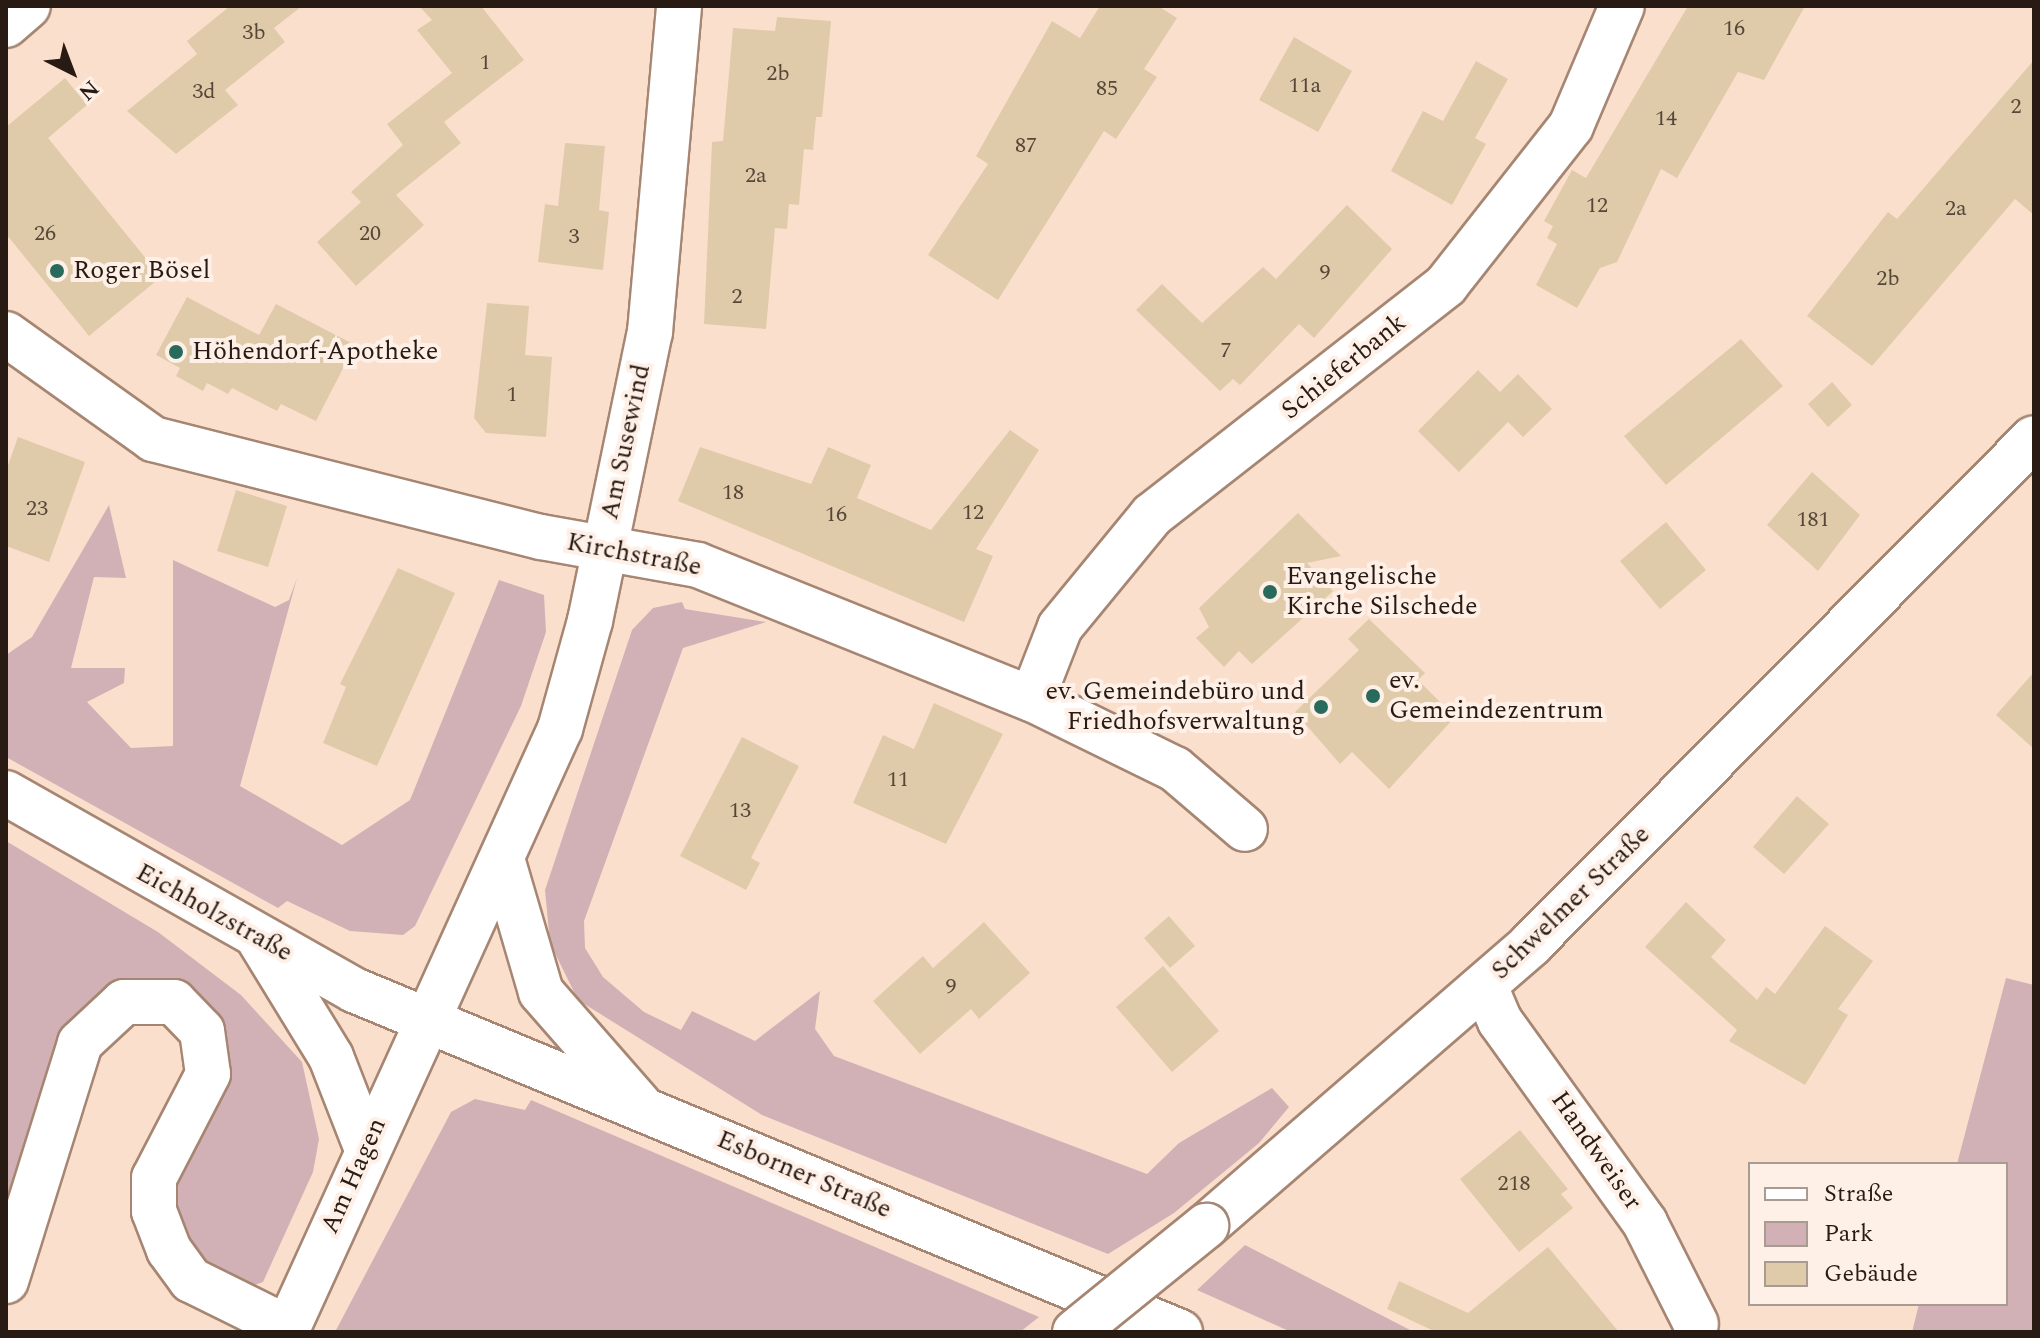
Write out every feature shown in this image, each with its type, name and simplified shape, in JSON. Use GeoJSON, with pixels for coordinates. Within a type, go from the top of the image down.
{"type":"FeatureCollection","features":[{"type":"Feature","properties":{"kind":"street"},"geometry":{"type":"LineString","coordinates":[[6,25],[28,6]]}},
{"type":"Feature","properties":{"kind":"street","name":"Am Susewind"},"geometry":{"type":"LineString","coordinates":[[427,1022],[503,862],[560,729],[650,332],[679,6]]}},
{"type":"Feature","properties":{"kind":"street","name":"Schieferbank"},"geometry":{"type":"LineString","coordinates":[[1032,699],[1060,627],[1152,515],[1446,285],[1571,126],[1622,6]]}},
{"type":"Feature","properties":{"kind":"street","name":"Kirchstraße"},"geometry":{"type":"LineString","coordinates":[[6,334],[153,439],[603,547],[698,565],[1032,699],[1175,769],[1245,829]]}},
{"type":"Feature","properties":{"kind":"street","name":"Schwelmer Straße"},"geometry":{"type":"LineString","coordinates":[[1075,1332],[1206,1226],[1485,986],[2034,438]]}},
{"type":"Feature","properties":{"kind":"street","name":"Eichholzstraße"},"geometry":{"type":"LineString","coordinates":[[6,793],[259,939],[427,1022]]}},
{"type":"Feature","properties":{"kind":"street"},"geometry":{"type":"LineString","coordinates":[[503,862],[541,992],[639,1104]]}},
{"type":"Feature","properties":{"kind":"street"},"geometry":{"type":"LineString","coordinates":[[259,939],[331,1057],[366,1147]]}},
{"type":"Feature","properties":{"kind":"street","name":"Handweiser"},"geometry":{"type":"LineString","coordinates":[[1485,986],[1500,1021],[1645,1223],[1696,1324]]}},
{"type":"Feature","properties":{"kind":"street"},"geometry":{"type":"LineString","coordinates":[[6,1281],[80,1043],[124,1002],[174,1002],[202,1031],[208,1074],[154,1178],[154,1211],[169,1250],[191,1280],[287,1330]]}},
{"type":"Feature","properties":{"kind":"street","name":"Esborner Straße"},"geometry":{"type":"LineString","coordinates":[[427,1022],[639,1104],[1180,1332]]}},
{"type":"Feature","properties":{"kind":"street","name":"Am Hagen"},"geometry":{"type":"LineString","coordinates":[[287,1330],[366,1147],[427,1022]]}},
{"type":"Feature","properties":{"kind":"green space"},"geometry":{"type":"Polygon","coordinates":[[[109,505],[126,578],[94,577],[71,668],[125,668],[124,683],[87,702],[131,748],[173,746],[173,560],[275,607],[289,600],[297,578],[240,786],[342,845],[410,800],[499,580],[544,595],[546,632],[521,706],[415,926],[403,935],[350,931],[287,901],[278,908],[6,757],[6,655],[32,637],[109,505]]]}},
{"type":"Feature","properties":{"kind":"green space"},"geometry":{"type":"Polygon","coordinates":[[[682,602],[685,609],[766,622],[683,648],[584,921],[585,948],[603,977],[644,1012],[681,1030],[692,1011],[755,1041],[820,991],[815,1029],[834,1056],[1147,1174],[1179,1143],[1272,1088],[1289,1107],[1259,1143],[1174,1213],[1108,1254],[762,1115],[578,1000],[550,943],[545,890],[632,630],[653,608],[682,602]]]}},
{"type":"Feature","properties":{"kind":"green space"},"geometry":{"type":"Polygon","coordinates":[[[6,841],[158,932],[241,995],[302,1062],[319,1139],[313,1172],[263,1282],[249,1287],[195,1257],[175,1211],[172,1181],[223,1048],[110,993],[6,1254],[6,841]]]}},
{"type":"Feature","properties":{"kind":"green space"},"geometry":{"type":"Polygon","coordinates":[[[2006,978],[2034,985],[2034,1332],[1912,1332],[1918,1306],[2008,1306],[2008,1162],[1958,1162],[2006,978]]]}},
{"type":"Feature","properties":{"kind":"green space"},"geometry":{"type":"Polygon","coordinates":[[[475,1099],[525,1110],[531,1100],[1039,1317],[1020,1332],[335,1332],[451,1112],[475,1099]]]}},
{"type":"Feature","properties":{"kind":"green space"},"geometry":{"type":"Polygon","coordinates":[[[1245,1245],[1414,1332],[1291,1332],[1197,1290],[1245,1245]]]}},
{"type":"Feature","properties":{"kind":"building"},"geometry":{"type":"Polygon","coordinates":[[[230,6],[302,6],[274,28],[285,42],[225,90],[238,105],[176,154],[127,111],[197,54],[187,41],[230,6]]]}},
{"type":"Feature","properties":{"kind":"building"},"geometry":{"type":"Polygon","coordinates":[[[419,6],[481,6],[524,60],[444,122],[461,143],[396,195],[424,225],[356,286],[317,242],[361,202],[351,192],[403,145],[387,124],[452,73],[417,30],[432,20],[419,6]]]}},
{"type":"Feature","properties":{"kind":"building"},"geometry":{"type":"Polygon","coordinates":[[[1100,6],[1158,6],[1177,18],[1144,69],[1157,77],[1116,139],[1104,131],[998,300],[928,255],[988,164],[976,156],[1052,21],[1080,38],[1100,6]]]}},
{"type":"Feature","properties":{"kind":"building"},"geometry":{"type":"Polygon","coordinates":[[[1688,6],[1805,6],[1764,80],[1738,72],[1677,178],[1661,169],[1617,262],[1600,268],[1577,308],[1536,285],[1557,244],[1547,238],[1553,226],[1544,221],[1572,170],[1586,178],[1688,6]]]}},
{"type":"Feature","properties":{"kind":"building"},"geometry":{"type":"Polygon","coordinates":[[[777,17],[831,21],[822,117],[816,117],[813,150],[804,149],[799,205],[789,204],[787,229],[775,228],[766,329],[704,324],[712,142],[723,141],[733,28],[775,31],[777,17]]]}},
{"type":"Feature","properties":{"kind":"building"},"geometry":{"type":"Polygon","coordinates":[[[1294,37],[1352,71],[1318,132],[1259,100],[1294,37]]]}},
{"type":"Feature","properties":{"kind":"building"},"geometry":{"type":"Polygon","coordinates":[[[2034,60],[2034,215],[2015,199],[1872,366],[1807,316],[1888,212],[1897,219],[2034,60]]]}},
{"type":"Feature","properties":{"kind":"building"},"geometry":{"type":"Polygon","coordinates":[[[1476,61],[1508,79],[1475,138],[1486,144],[1452,205],[1391,171],[1423,111],[1443,121],[1476,61]]]}},
{"type":"Feature","properties":{"kind":"building"},"geometry":{"type":"Polygon","coordinates":[[[65,78],[87,105],[48,138],[161,277],[89,336],[6,234],[6,127],[65,78]]]}},
{"type":"Feature","properties":{"kind":"building"},"geometry":{"type":"Polygon","coordinates":[[[565,143],[605,146],[599,210],[609,212],[603,270],[538,262],[545,204],[558,206],[565,143]]]}},
{"type":"Feature","properties":{"kind":"building"},"geometry":{"type":"Polygon","coordinates":[[[1347,205],[1392,249],[1314,338],[1299,324],[1240,385],[1233,379],[1220,391],[1136,310],[1162,284],[1202,323],[1263,267],[1276,279],[1347,205]]]}},
{"type":"Feature","properties":{"kind":"building"},"geometry":{"type":"Polygon","coordinates":[[[187,297],[259,335],[276,304],[355,345],[316,421],[281,404],[277,411],[232,388],[228,394],[207,383],[203,391],[176,376],[180,368],[156,355],[187,297]]]}},
{"type":"Feature","properties":{"kind":"building"},"geometry":{"type":"Polygon","coordinates":[[[487,303],[529,306],[525,355],[552,357],[546,437],[486,433],[474,418],[487,303]]]}},
{"type":"Feature","properties":{"kind":"building"},"geometry":{"type":"Polygon","coordinates":[[[1741,339],[1783,386],[1666,485],[1624,436],[1741,339]]]}},
{"type":"Feature","properties":{"kind":"building"},"geometry":{"type":"Polygon","coordinates":[[[1478,370],[1500,392],[1518,374],[1552,409],[1523,437],[1508,422],[1459,472],[1418,431],[1478,370]]]}},
{"type":"Feature","properties":{"kind":"building"},"geometry":{"type":"Polygon","coordinates":[[[1832,382],[1852,405],[1828,427],[1808,404],[1832,382]]]}},
{"type":"Feature","properties":{"kind":"building"},"geometry":{"type":"Polygon","coordinates":[[[1010,430],[1039,450],[976,549],[993,556],[964,622],[678,501],[700,447],[811,484],[828,447],[871,465],[857,498],[931,530],[1010,430]]]}},
{"type":"Feature","properties":{"kind":"building"},"geometry":{"type":"Polygon","coordinates":[[[18,437],[85,462],[49,562],[6,546],[6,471],[18,437]]]}},
{"type":"Feature","properties":{"kind":"building"},"geometry":{"type":"Polygon","coordinates":[[[1812,472],[1860,515],[1818,571],[1767,525],[1812,472]]]}},
{"type":"Feature","properties":{"kind":"building"},"geometry":{"type":"Polygon","coordinates":[[[236,490],[287,506],[268,567],[217,551],[236,490]]]}},
{"type":"Feature","properties":{"kind":"building","name":"Evangelische Kirche Silschede"},"geometry":{"type":"Polygon","coordinates":[[[1298,513],[1341,556],[1307,563],[1333,591],[1252,664],[1239,651],[1224,667],[1196,638],[1209,627],[1199,608],[1298,513]]]}},
{"type":"Feature","properties":{"kind":"building"},"geometry":{"type":"Polygon","coordinates":[[[1666,522],[1706,570],[1660,609],[1620,561],[1666,522]]]}},
{"type":"Feature","properties":{"kind":"building"},"geometry":{"type":"Polygon","coordinates":[[[398,568],[455,593],[377,766],[323,743],[346,687],[340,684],[398,568]]]}},
{"type":"Feature","properties":{"kind":"building","name":"ev. Gemeindezentrum"},"geometry":{"type":"Polygon","coordinates":[[[1369,619],[1425,673],[1418,680],[1455,717],[1389,789],[1352,752],[1340,764],[1295,712],[1359,650],[1348,639],[1369,619]]]}},
{"type":"Feature","properties":{"kind":"building"},"geometry":{"type":"Polygon","coordinates":[[[2034,672],[2034,749],[1996,715],[2034,672]]]}},
{"type":"Feature","properties":{"kind":"building"},"geometry":{"type":"Polygon","coordinates":[[[934,703],[1003,734],[946,844],[853,803],[883,735],[914,749],[934,703]]]}},
{"type":"Feature","properties":{"kind":"building"},"geometry":{"type":"Polygon","coordinates":[[[742,737],[799,766],[751,858],[760,863],[746,890],[680,856],[742,737]]]}},
{"type":"Feature","properties":{"kind":"building"},"geometry":{"type":"Polygon","coordinates":[[[1797,796],[1829,824],[1784,874],[1753,847],[1797,796]]]}},
{"type":"Feature","properties":{"kind":"building"},"geometry":{"type":"Polygon","coordinates":[[[1686,902],[1726,940],[1711,957],[1757,1000],[1766,987],[1775,994],[1825,926],[1873,961],[1838,1009],[1848,1015],[1805,1085],[1729,1041],[1737,1030],[1645,947],[1686,902]]]}},
{"type":"Feature","properties":{"kind":"building"},"geometry":{"type":"Polygon","coordinates":[[[1169,916],[1195,946],[1170,968],[1144,938],[1169,916]]]}},
{"type":"Feature","properties":{"kind":"building"},"geometry":{"type":"Polygon","coordinates":[[[984,922],[1030,973],[979,1019],[971,1009],[920,1054],[873,1001],[923,956],[933,968],[984,922]]]}},
{"type":"Feature","properties":{"kind":"building"},"geometry":{"type":"Polygon","coordinates":[[[1163,966],[1219,1031],[1172,1072],[1116,1007],[1163,966]]]}},
{"type":"Feature","properties":{"kind":"building"},"geometry":{"type":"Polygon","coordinates":[[[1520,1130],[1568,1189],[1561,1194],[1573,1208],[1519,1252],[1460,1179],[1520,1130]]]}},
{"type":"Feature","properties":{"kind":"building"},"geometry":{"type":"Polygon","coordinates":[[[1548,1247],[1619,1332],[1436,1332],[1387,1309],[1399,1281],[1468,1313],[1548,1247]]]}},
{"type":"Feature","properties":{"kind":"place","name":"Roger Bösel"},"geometry":{"type":"Point","coordinates":[57,271]}},
{"type":"Feature","properties":{"kind":"place","name":"Höhendorf-Apotheke"},"geometry":{"type":"Point","coordinates":[176,352]}},
{"type":"Feature","properties":{"kind":"place","name":"Evangelische Kirche Silschede"},"geometry":{"type":"Point","coordinates":[1270,592]}},
{"type":"Feature","properties":{"kind":"place","name":"ev. Gemeindezentrum"},"geometry":{"type":"Point","coordinates":[1373,696]}},
{"type":"Feature","properties":{"kind":"place","name":"ev. Gemeindebüro und Friedhofsverwaltung"},"geometry":{"type":"Point","coordinates":[1321,707]}}]}
